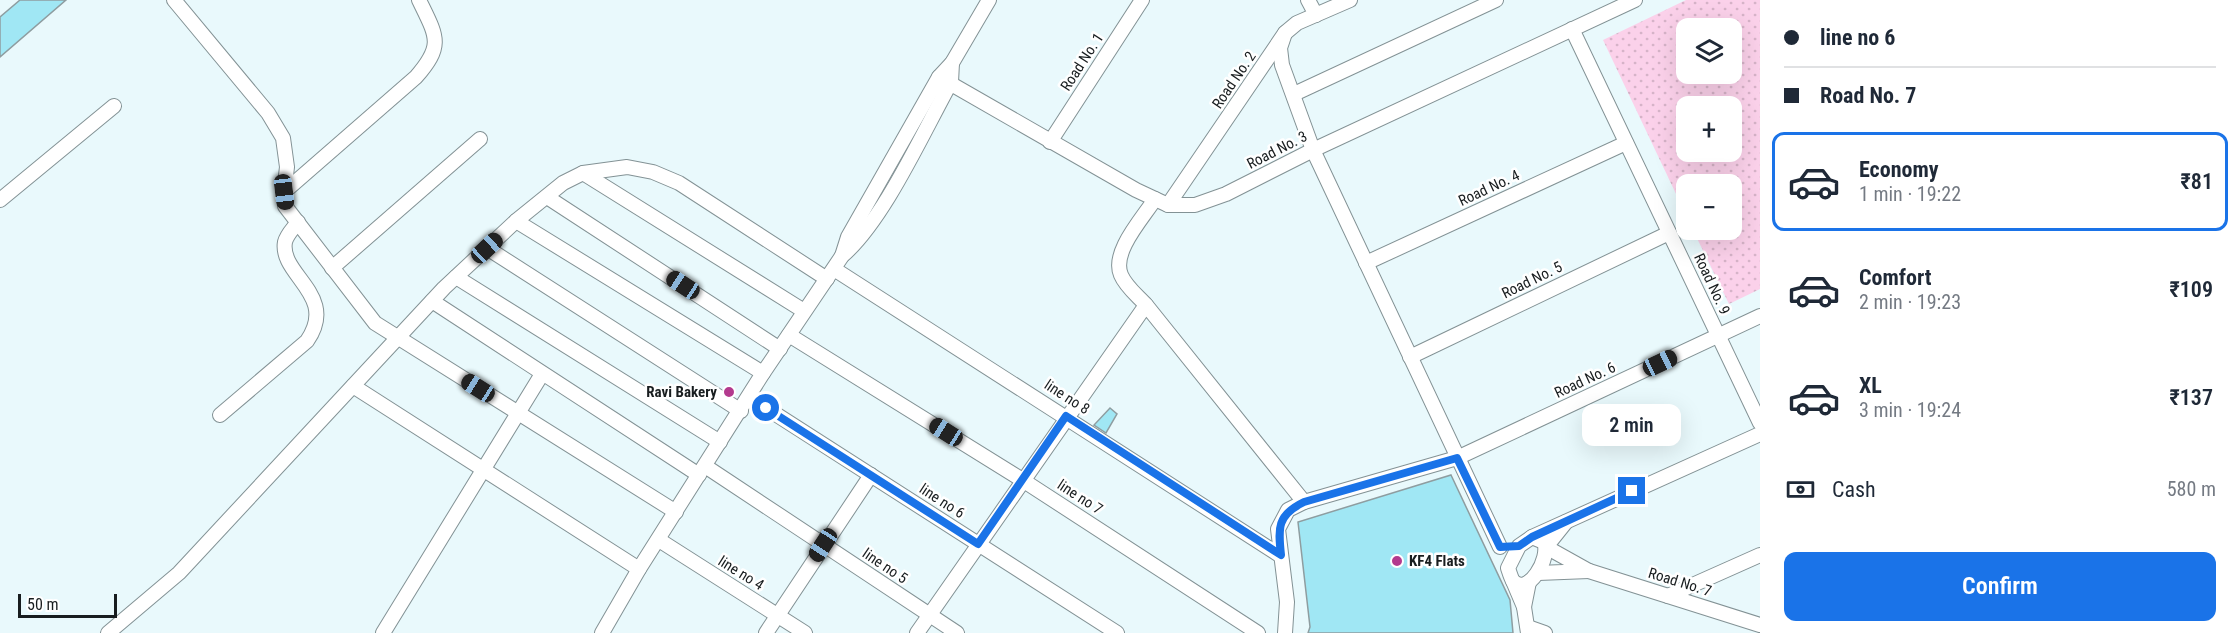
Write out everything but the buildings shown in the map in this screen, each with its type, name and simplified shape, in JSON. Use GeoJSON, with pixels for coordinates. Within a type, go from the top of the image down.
{"type":"FeatureCollection","features":[{"type":"Feature","properties":{"kind":"street"},"geometry":{"type":"LineString","coordinates":[[174,0],[273,121],[283,138],[287,166],[285,206],[375,323],[676,512]]}},
{"type":"Feature","properties":{"kind":"street"},"geometry":{"type":"LineString","coordinates":[[284,192],[416,77],[428,63],[435,51],[434,35],[419,0]]}},
{"type":"Feature","properties":{"kind":"street"},"geometry":{"type":"LineString","coordinates":[[609,631],[639,568],[659,540],[763,373],[842,256],[848,237],[945,79],[989,0]]}},
{"type":"Feature","properties":{"kind":"street","name":"Road No. 1"},"geometry":{"type":"LineString","coordinates":[[1050,142],[1142,0]]}},
{"type":"Feature","properties":{"kind":"street"},"geometry":{"type":"LineString","coordinates":[[1308,0],[1316,15]]}},
{"type":"Feature","properties":{"kind":"street","name":"Road No. 2"},"geometry":{"type":"LineString","coordinates":[[1304,502],[1120,274],[1119,261],[1124,247],[1161,202],[1286,33],[1297,23],[1350,0]]}},
{"type":"Feature","properties":{"kind":"street"},"geometry":{"type":"LineString","coordinates":[[1294,94],[1496,0]]}},
{"type":"Feature","properties":{"kind":"street","name":"Road No. 3"},"geometry":{"type":"LineString","coordinates":[[1161,202],[1195,205],[1226,194],[1313,150],[1635,0]]}},
{"type":"Feature","properties":{"kind":"street","name":"Road No. 9"},"geometry":{"type":"LineString","coordinates":[[1572,29],[1760,423]]}},
{"type":"Feature","properties":{"kind":"street"},"geometry":{"type":"LineString","coordinates":[[1286,33],[1280,48],[1281,57],[1313,150],[1500,547],[1524,607],[1528,630],[1545,633]]}},
{"type":"Feature","properties":{"kind":"street"},"geometry":{"type":"LineString","coordinates":[[945,79],[1050,142],[1161,202]]}},
{"type":"Feature","properties":{"kind":"street"},"geometry":{"type":"LineString","coordinates":[[0,200],[114,106]]}},
{"type":"Feature","properties":{"kind":"street"},"geometry":{"type":"LineString","coordinates":[[332,268],[480,139]]}},
{"type":"Feature","properties":{"kind":"street","name":"Road No. 4"},"geometry":{"type":"LineString","coordinates":[[1366,263],[1626,143]]}},
{"type":"Feature","properties":{"kind":"street","name":"line no 8"},"geometry":{"type":"LineString","coordinates":[[583,173],[627,167],[653,172],[679,183],[1066,416],[1281,555]]}},
{"type":"Feature","properties":{"kind":"street"},"geometry":{"type":"LineString","coordinates":[[117,630],[179,573],[456,277],[516,221],[563,183],[583,173],[804,311]]}},
{"type":"Feature","properties":{"kind":"street"},"geometry":{"type":"LineString","coordinates":[[547,196],[780,349]]}},
{"type":"Feature","properties":{"kind":"street"},"geometry":{"type":"LineString","coordinates":[[516,221],[763,373]]}},
{"type":"Feature","properties":{"kind":"street"},"geometry":{"type":"LineString","coordinates":[[220,415],[307,341],[316,328],[318,314],[288,256],[285,245],[288,235],[298,222]]}},
{"type":"Feature","properties":{"kind":"street","name":"Road No. 5"},"geometry":{"type":"LineString","coordinates":[[1410,357],[1669,233]]}},
{"type":"Feature","properties":{"kind":"street"},"geometry":{"type":"LineString","coordinates":[[487,248],[741,411]]}},
{"type":"Feature","properties":{"kind":"street"},"geometry":{"type":"LineString","coordinates":[[456,277],[720,442]]}},
{"type":"Feature","properties":{"kind":"street","name":"line no 5"},"geometry":{"type":"LineString","coordinates":[[432,302],[542,374],[823,545],[957,633]]}},
{"type":"Feature","properties":{"kind":"street"},"geometry":{"type":"LineString","coordinates":[[917,633],[1024,481],[1066,416],[1146,305]]}},
{"type":"Feature","properties":{"kind":"street","name":"Road No. 6"},"geometry":{"type":"LineString","coordinates":[[1304,502],[1457,458],[1760,316]]}},
{"type":"Feature","properties":{"kind":"street","name":"line no 7"},"geometry":{"type":"LineString","coordinates":[[789,335],[1024,481],[1258,633]]}},
{"type":"Feature","properties":{"kind":"street"},"geometry":{"type":"LineString","coordinates":[[382,633],[542,374]]}},
{"type":"Feature","properties":{"kind":"street"},"geometry":{"type":"LineString","coordinates":[[353,386],[639,568]]}},
{"type":"Feature","properties":{"kind":"street","name":"line no 6"},"geometry":{"type":"LineString","coordinates":[[749,396],[1117,633]]}},
{"type":"Feature","properties":{"kind":"street"},"geometry":{"type":"LineString","coordinates":[[1500,547],[1519,546],[1567,520],[1760,434]]}},
{"type":"Feature","properties":{"kind":"street"},"geometry":{"type":"LineString","coordinates":[[766,633],[871,475]]}},
{"type":"Feature","properties":{"kind":"street"},"geometry":{"type":"LineString","coordinates":[[1285,633],[1287,602],[1278,529],[1288,510],[1304,502]]}},
{"type":"Feature","properties":{"kind":"street"},"geometry":{"type":"LineString","coordinates":[[1567,520],[1546,547],[1589,571]]}},
{"type":"Feature","properties":{"kind":"street"},"geometry":{"type":"LineString","coordinates":[[1524,607],[1533,578],[1547,549],[1544,542],[1532,537]]}},
{"type":"Feature","properties":{"kind":"street","name":"line no 4"},"geometry":{"type":"LineString","coordinates":[[659,540],[805,633]]}},
{"type":"Feature","properties":{"kind":"street"},"geometry":{"type":"LineString","coordinates":[[1510,574],[1519,546]]}},
{"type":"Feature","properties":{"kind":"street"},"geometry":{"type":"LineString","coordinates":[[1668,596],[1760,555]]}},
{"type":"Feature","properties":{"kind":"street"},"geometry":{"type":"LineString","coordinates":[[1510,574],[1518,584],[1533,578],[1589,571]]}},
{"type":"Feature","properties":{"kind":"street","name":"Road No. 7"},"geometry":{"type":"LineString","coordinates":[[1589,571],[1760,625]]}},
{"type":"Feature","properties":{"kind":"shaded area"},"geometry":{"type":"Polygon","coordinates":[[[1686,0],[1760,0],[1760,289],[1729,304],[1698,240],[1742,240],[1742,174],[1676,174],[1676,194],[1603,40],[1686,0]]]}},
{"type":"Feature","properties":{"kind":"place","name":"Ravi Bakery"},"geometry":{"type":"Point","coordinates":[729,392]}},
{"type":"Feature","properties":{"kind":"place","name":"KF4 Flats"},"geometry":{"type":"Point","coordinates":[1397,561]}},
{"type":"Feature","properties":{"kind":"route"},"geometry":{"type":"LineString","coordinates":[[766,408],[978,544],[1024,481],[1066,416],[1281,555],[1278,529],[1288,510],[1304,502],[1457,458],[1500,547],[1519,546],[1532,537],[1632,491]]}}]}
